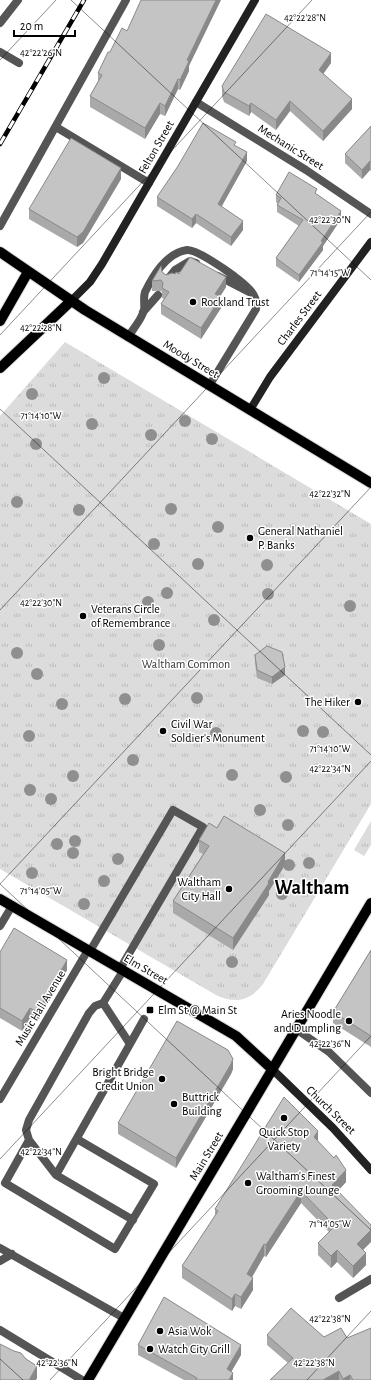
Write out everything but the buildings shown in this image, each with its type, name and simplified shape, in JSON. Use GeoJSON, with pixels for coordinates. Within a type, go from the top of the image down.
{"type":"FeatureCollection","features":[{"type":"Feature","properties":{"kind":"main road","name":"Moody Street"},"geometry":{"type":"LineString","coordinates":[[0,252],[71,301],[128,337],[371,483]]}},
{"type":"Feature","properties":{"kind":"main road"},"geometry":{"type":"LineString","coordinates":[[0,321],[28,272]]}},
{"type":"Feature","properties":{"kind":"main road"},"geometry":{"type":"LineString","coordinates":[[0,368],[71,301]]}},
{"type":"Feature","properties":{"kind":"main road","name":"Elm Street"},"geometry":{"type":"LineString","coordinates":[[0,899],[240,1039],[272,1069]]}},
{"type":"Feature","properties":{"kind":"main road","name":"Main Street"},"geometry":{"type":"LineString","coordinates":[[88,1380],[371,903]]}},
{"type":"Feature","properties":{"kind":"street"},"geometry":{"type":"LineString","coordinates":[[0,23],[18,0]]}},
{"type":"Feature","properties":{"kind":"street"},"geometry":{"type":"LineString","coordinates":[[0,226],[126,0]]}},
{"type":"Feature","properties":{"kind":"street","name":"Felton Street"},"geometry":{"type":"LineString","coordinates":[[71,301],[85,288],[98,270],[255,0]]}},
{"type":"Feature","properties":{"kind":"street"},"geometry":{"type":"LineString","coordinates":[[0,52],[18,63]]}},
{"type":"Feature","properties":{"kind":"street","name":"Mechanic Street"},"geometry":{"type":"LineString","coordinates":[[196,102],[311,173],[371,214]]}},
{"type":"Feature","properties":{"kind":"street"},"geometry":{"type":"LineString","coordinates":[[56,127],[149,183]]}},
{"type":"Feature","properties":{"kind":"street","name":"Charles Street"},"geometry":{"type":"LineString","coordinates":[[250,410],[270,377],[371,242]]}},
{"type":"Feature","properties":{"kind":"street"},"geometry":{"type":"LineString","coordinates":[[144,312],[144,294],[160,268],[177,253],[188,250],[200,254],[233,275],[253,294],[258,303],[256,309],[209,386]]}},
{"type":"Feature","properties":{"kind":"street"},"geometry":{"type":"LineString","coordinates":[[167,280],[175,270],[186,262],[193,262],[238,288],[253,294]]}},
{"type":"Feature","properties":{"kind":"street"},"geometry":{"type":"LineString","coordinates":[[128,337],[144,312],[158,295]]}},
{"type":"Feature","properties":{"kind":"street","name":"Music Hall Avenue"},"geometry":{"type":"LineString","coordinates":[[0,1099],[174,810],[203,827],[121,970]]}},
{"type":"Feature","properties":{"kind":"street"},"geometry":{"type":"LineString","coordinates":[[0,926],[12,906]]}},
{"type":"Feature","properties":{"kind":"street"},"geometry":{"type":"LineString","coordinates":[[121,970],[103,1003],[95,1006],[89,1013],[29,1120],[26,1130],[29,1140],[56,1175],[133,1220]]}},
{"type":"Feature","properties":{"kind":"street"},"geometry":{"type":"LineString","coordinates":[[103,1003],[130,1044]]}},
{"type":"Feature","properties":{"kind":"street"},"geometry":{"type":"LineString","coordinates":[[56,1175],[144,1019]]}},
{"type":"Feature","properties":{"kind":"street"},"geometry":{"type":"LineString","coordinates":[[296,1029],[329,1052],[371,1093]]}},
{"type":"Feature","properties":{"kind":"street","name":"Church Street"},"geometry":{"type":"LineString","coordinates":[[272,1069],[342,1136],[371,1169]]}},
{"type":"Feature","properties":{"kind":"street"},"geometry":{"type":"LineString","coordinates":[[29,1140],[5,1183],[116,1249],[154,1184],[77,1139]]}},
{"type":"Feature","properties":{"kind":"street"},"geometry":{"type":"LineString","coordinates":[[0,1248],[124,1318]]}},
{"type":"Feature","properties":{"kind":"street"},"geometry":{"type":"LineString","coordinates":[[0,1260],[12,1254]]}},
{"type":"Feature","properties":{"kind":"street"},"geometry":{"type":"LineString","coordinates":[[339,1298],[371,1279]]}},
{"type":"Feature","properties":{"kind":"street"},"geometry":{"type":"LineString","coordinates":[[0,1330],[82,1380]]}},
{"type":"Feature","properties":{"kind":"green space","name":"Waltham Common"},"geometry":{"type":"Polygon","coordinates":[[[65,342],[371,524],[371,804],[263,984],[253,994],[242,999],[236,1000],[223,998],[216,995],[0,869],[0,416],[65,342]]]}},
{"type":"Feature","properties":{"kind":"green space"},"geometry":{"type":"Polygon","coordinates":[[[371,821],[371,845],[364,856],[354,850],[371,821]]]}},
{"type":"Feature","properties":{"kind":"railway"},"geometry":{"type":"LineString","coordinates":[[0,144],[84,0]]}},
{"type":"Feature","properties":{"kind":"place","name":"Rockland Trust"},"geometry":{"type":"Point","coordinates":[193,302]}},
{"type":"Feature","properties":{"kind":"place","name":"General Nathaniel P. Banks"},"geometry":{"type":"Point","coordinates":[250,538]}},
{"type":"Feature","properties":{"kind":"place","name":"Veterans Circle of Remembrance"},"geometry":{"type":"Point","coordinates":[83,616]}},
{"type":"Feature","properties":{"kind":"place","name":"The Hiker"},"geometry":{"type":"Point","coordinates":[358,702]}},
{"type":"Feature","properties":{"kind":"place","name":"Civil War Soldier's Monument"},"geometry":{"type":"Point","coordinates":[163,731]}},
{"type":"Feature","properties":{"kind":"place","name":"Waltham City Hall"},"geometry":{"type":"Point","coordinates":[229,889]}},
{"type":"Feature","properties":{"kind":"place","name":"Elm St @ Main St"},"geometry":{"type":"Point","coordinates":[150,1010]}},
{"type":"Feature","properties":{"kind":"place","name":"Aries Noodle and Dumpling"},"geometry":{"type":"Point","coordinates":[349,1021]}},
{"type":"Feature","properties":{"kind":"place","name":"Bright Bridge Credit Union"},"geometry":{"type":"Point","coordinates":[162,1079]}},
{"type":"Feature","properties":{"kind":"place","name":"Buttrick Building"},"geometry":{"type":"Point","coordinates":[174,1104]}},
{"type":"Feature","properties":{"kind":"place","name":"Quick Stop Variety"},"geometry":{"type":"Point","coordinates":[284,1118]}},
{"type":"Feature","properties":{"kind":"place","name":"Waltham's Finest Grooming Lounge"},"geometry":{"type":"Point","coordinates":[248,1183]}},
{"type":"Feature","properties":{"kind":"place","name":"Asia Wok"},"geometry":{"type":"Point","coordinates":[160,1331]}},
{"type":"Feature","properties":{"kind":"place","name":"Watch City Grill"},"geometry":{"type":"Point","coordinates":[150,1349]}},
{"type":"Feature","properties":{"kind":"district","name":"Waltham"},"geometry":{"type":"Point","coordinates":[312,887]}}]}
